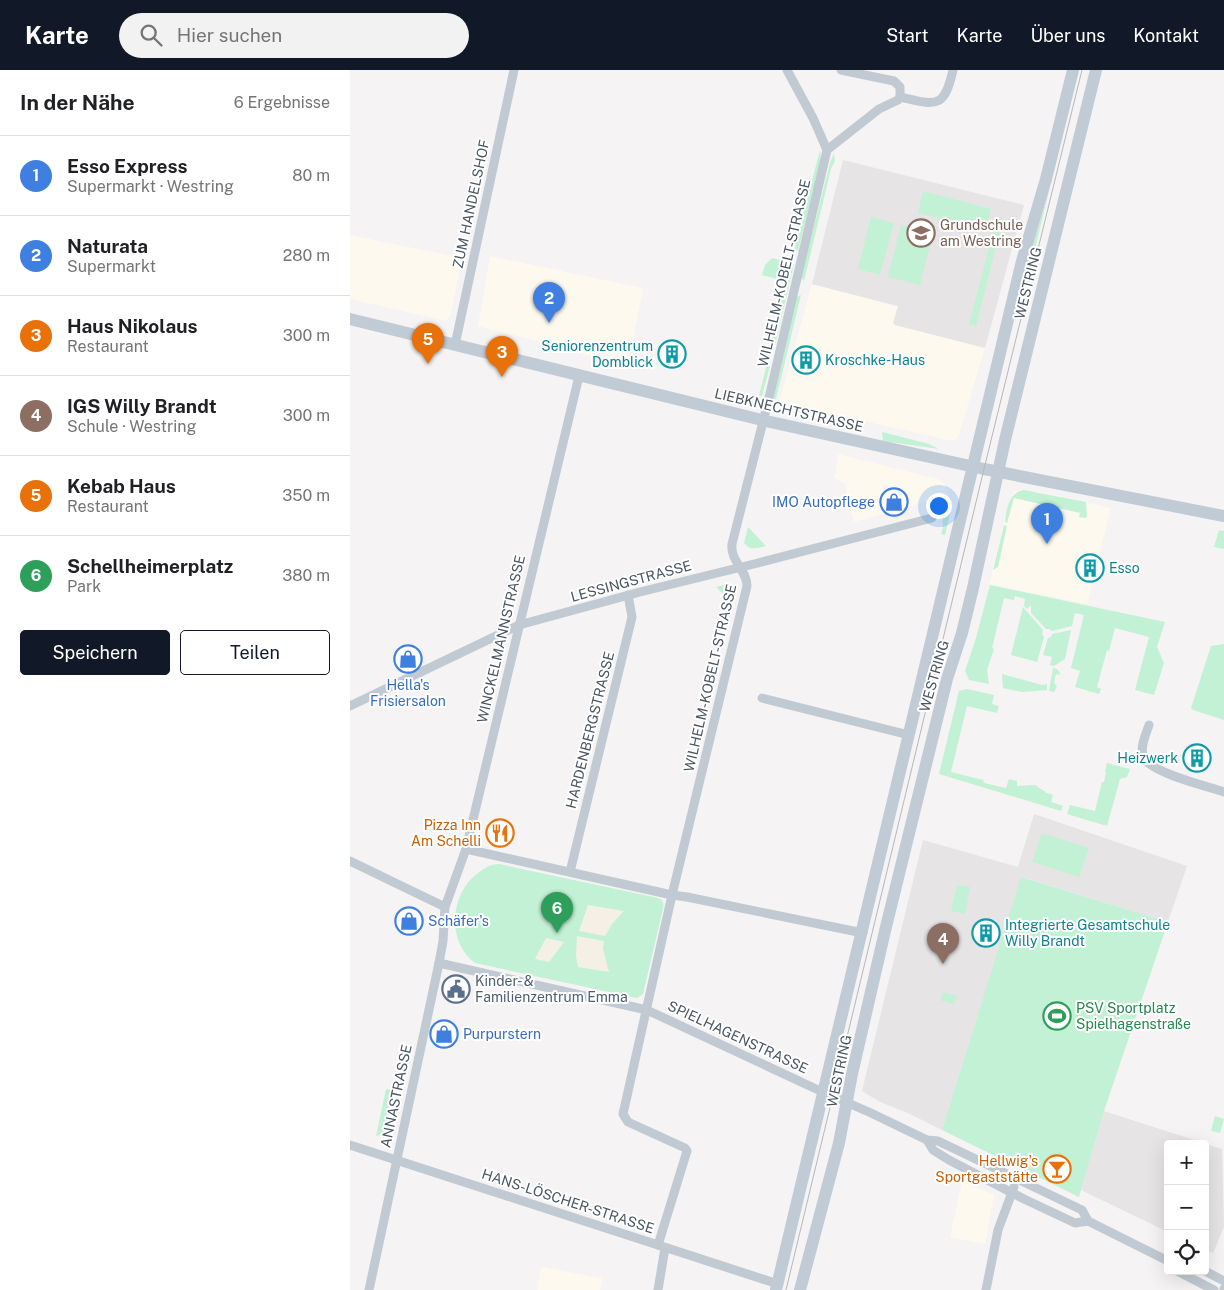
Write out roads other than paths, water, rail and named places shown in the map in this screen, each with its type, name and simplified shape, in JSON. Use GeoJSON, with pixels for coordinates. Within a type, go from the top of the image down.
{"type":"FeatureCollection","features":[{"type":"Feature","properties":{"kind":"main road","name":"WESTRING"},"geometry":{"type":"LineString","coordinates":[[777,1287],[1024,256],[1046,179],[1073,70]]}},
{"type":"Feature","properties":{"kind":"main road","name":"WESTRING"},"geometry":{"type":"LineString","coordinates":[[800,1290],[825,1198],[887,922],[947,679],[962,633],[973,588],[999,472],[1096,70]]}},
{"type":"Feature","properties":{"kind":"main road","name":"LIEBKNECHTSTRASSE"},"geometry":{"type":"LineString","coordinates":[[350,319],[762,420],[999,472],[1224,516]]}},
{"type":"Feature","properties":{"kind":"street","name":"ZUM HANDELSHOF"},"geometry":{"type":"LineString","coordinates":[[455,344],[514,70]]}},
{"type":"Feature","properties":{"kind":"street"},"geometry":{"type":"LineString","coordinates":[[787,70],[828,150],[880,109],[900,97],[900,88],[894,81],[841,70]]}},
{"type":"Feature","properties":{"kind":"street"},"geometry":{"type":"LineString","coordinates":[[900,97],[928,102],[938,101],[948,91],[954,70]]}},
{"type":"Feature","properties":{"kind":"street","name":"WILHELM-KOBELT-STRASSE"},"geometry":{"type":"LineString","coordinates":[[661,1247],[688,1152],[685,1148],[628,1122],[624,1116],[672,895],[747,586],[746,578],[738,567],[732,553],[732,544],[828,150]]}},
{"type":"Feature","properties":{"kind":"street","name":"WINCKELMANNSTRASSE"},"geometry":{"type":"LineString","coordinates":[[445,906],[466,849],[579,376]]}},
{"type":"Feature","properties":{"kind":"street","name":"LESSINGSTRASSE"},"geometry":{"type":"LineString","coordinates":[[350,706],[519,625],[628,595],[932,518]]}},
{"type":"Feature","properties":{"kind":"street","name":"HARDENBERGSTRASSE"},"geometry":{"type":"LineString","coordinates":[[570,872],[632,618],[628,595]]}},
{"type":"Feature","properties":{"kind":"street"},"geometry":{"type":"LineString","coordinates":[[762,698],[909,735]]}},
{"type":"Feature","properties":{"kind":"street"},"geometry":{"type":"LineString","coordinates":[[1149,725],[1142,749],[1143,757],[1148,764],[1160,771],[1224,792]]}},
{"type":"Feature","properties":{"kind":"street"},"geometry":{"type":"LineString","coordinates":[[466,849],[672,895],[863,933]]}},
{"type":"Feature","properties":{"kind":"street"},"geometry":{"type":"LineString","coordinates":[[350,861],[445,906]]}},
{"type":"Feature","properties":{"kind":"street","name":"ANNASTRASSE"},"geometry":{"type":"LineString","coordinates":[[368,1290],[439,963],[443,941],[445,906]]}},
{"type":"Feature","properties":{"kind":"street","name":"SPIELHAGENSTRASSE"},"geometry":{"type":"LineString","coordinates":[[439,963],[647,1010],[847,1104],[871,1113],[927,1140],[938,1141],[1018,1179],[1082,1210],[1088,1221],[1164,1259]]}},
{"type":"Feature","properties":{"kind":"street","name":"SPIELHAGENSTRASSE"},"geometry":{"type":"LineString","coordinates":[[927,1140],[933,1150],[949,1160],[1012,1192],[1075,1223],[1088,1221]]}},
{"type":"Feature","properties":{"kind":"street","name":"HANS-LÖSCHER-STRASSE"},"geometry":{"type":"LineString","coordinates":[[350,1145],[533,1203],[777,1287]]}},
{"type":"Feature","properties":{"kind":"street"},"geometry":{"type":"LineString","coordinates":[[986,1290],[998,1230],[1018,1179]]}},
{"type":"Feature","properties":{"kind":"street"},"geometry":{"type":"LineString","coordinates":[[658,1290],[661,1247]]}},
{"type":"Feature","properties":{"kind":"street"},"geometry":{"type":"LineString","coordinates":[[1209,1273],[1224,1281]]}},
{"type":"Feature","properties":{"kind":"street"},"geometry":{"type":"LineString","coordinates":[[1185,1275],[1214,1290]]}},
{"type":"Feature","properties":{"kind":"tram line"},"geometry":{"type":"LineString","coordinates":[[786,1290],[1082,70]]}},
{"type":"Feature","properties":{"kind":"place","name":"Grundschule am Westring"},"geometry":{"type":"Point","coordinates":[921,233]}},
{"type":"Feature","properties":{"kind":"place","name":"Naturata"},"geometry":{"type":"Point","coordinates":[549,323]}},
{"type":"Feature","properties":{"kind":"place","name":"Seniorenzentrum Domblick"},"geometry":{"type":"Point","coordinates":[672,354]}},
{"type":"Feature","properties":{"kind":"place","name":"Kroschke-Haus"},"geometry":{"type":"Point","coordinates":[806,360]}},
{"type":"Feature","properties":{"kind":"place","name":"Kebab Haus"},"geometry":{"type":"Point","coordinates":[428,364]}},
{"type":"Feature","properties":{"kind":"place","name":"Haus Nikolaus"},"geometry":{"type":"Point","coordinates":[502,377]}},
{"type":"Feature","properties":{"kind":"place","name":"IMO Autopflege"},"geometry":{"type":"Point","coordinates":[894,502]}},
{"type":"Feature","properties":{"kind":"place","name":"Esso Express"},"geometry":{"type":"Point","coordinates":[1047,544]}},
{"type":"Feature","properties":{"kind":"place","name":"Esso"},"geometry":{"type":"Point","coordinates":[1090,568]}},
{"type":"Feature","properties":{"kind":"place","name":"Hella's Frisiersalon"},"geometry":{"type":"Point","coordinates":[408,659]}},
{"type":"Feature","properties":{"kind":"place","name":"Heizwerk"},"geometry":{"type":"Point","coordinates":[1197,758]}},
{"type":"Feature","properties":{"kind":"place","name":"Pizza Inn Am Schelli"},"geometry":{"type":"Point","coordinates":[500,833]}},
{"type":"Feature","properties":{"kind":"place","name":"Schäfer's"},"geometry":{"type":"Point","coordinates":[409,921]}},
{"type":"Feature","properties":{"kind":"place","name":"Schellheimerplatz"},"geometry":{"type":"Point","coordinates":[557,933]}},
{"type":"Feature","properties":{"kind":"place","name":"Integrierte Gesamtschule Willy Brandt"},"geometry":{"type":"Point","coordinates":[986,933]}},
{"type":"Feature","properties":{"kind":"place","name":"IGS Willy Brandt"},"geometry":{"type":"Point","coordinates":[943,964]}},
{"type":"Feature","properties":{"kind":"place","name":"Kinder- & Familienzentrum Emma"},"geometry":{"type":"Point","coordinates":[456,989]}},
{"type":"Feature","properties":{"kind":"place","name":"PSV Sportplatz Spielhagenstraße"},"geometry":{"type":"Point","coordinates":[1057,1016]}},
{"type":"Feature","properties":{"kind":"place","name":"Purpurstern"},"geometry":{"type":"Point","coordinates":[444,1034]}},
{"type":"Feature","properties":{"kind":"place","name":"Hellwig's Sportgaststätte"},"geometry":{"type":"Point","coordinates":[1057,1169]}}]}
